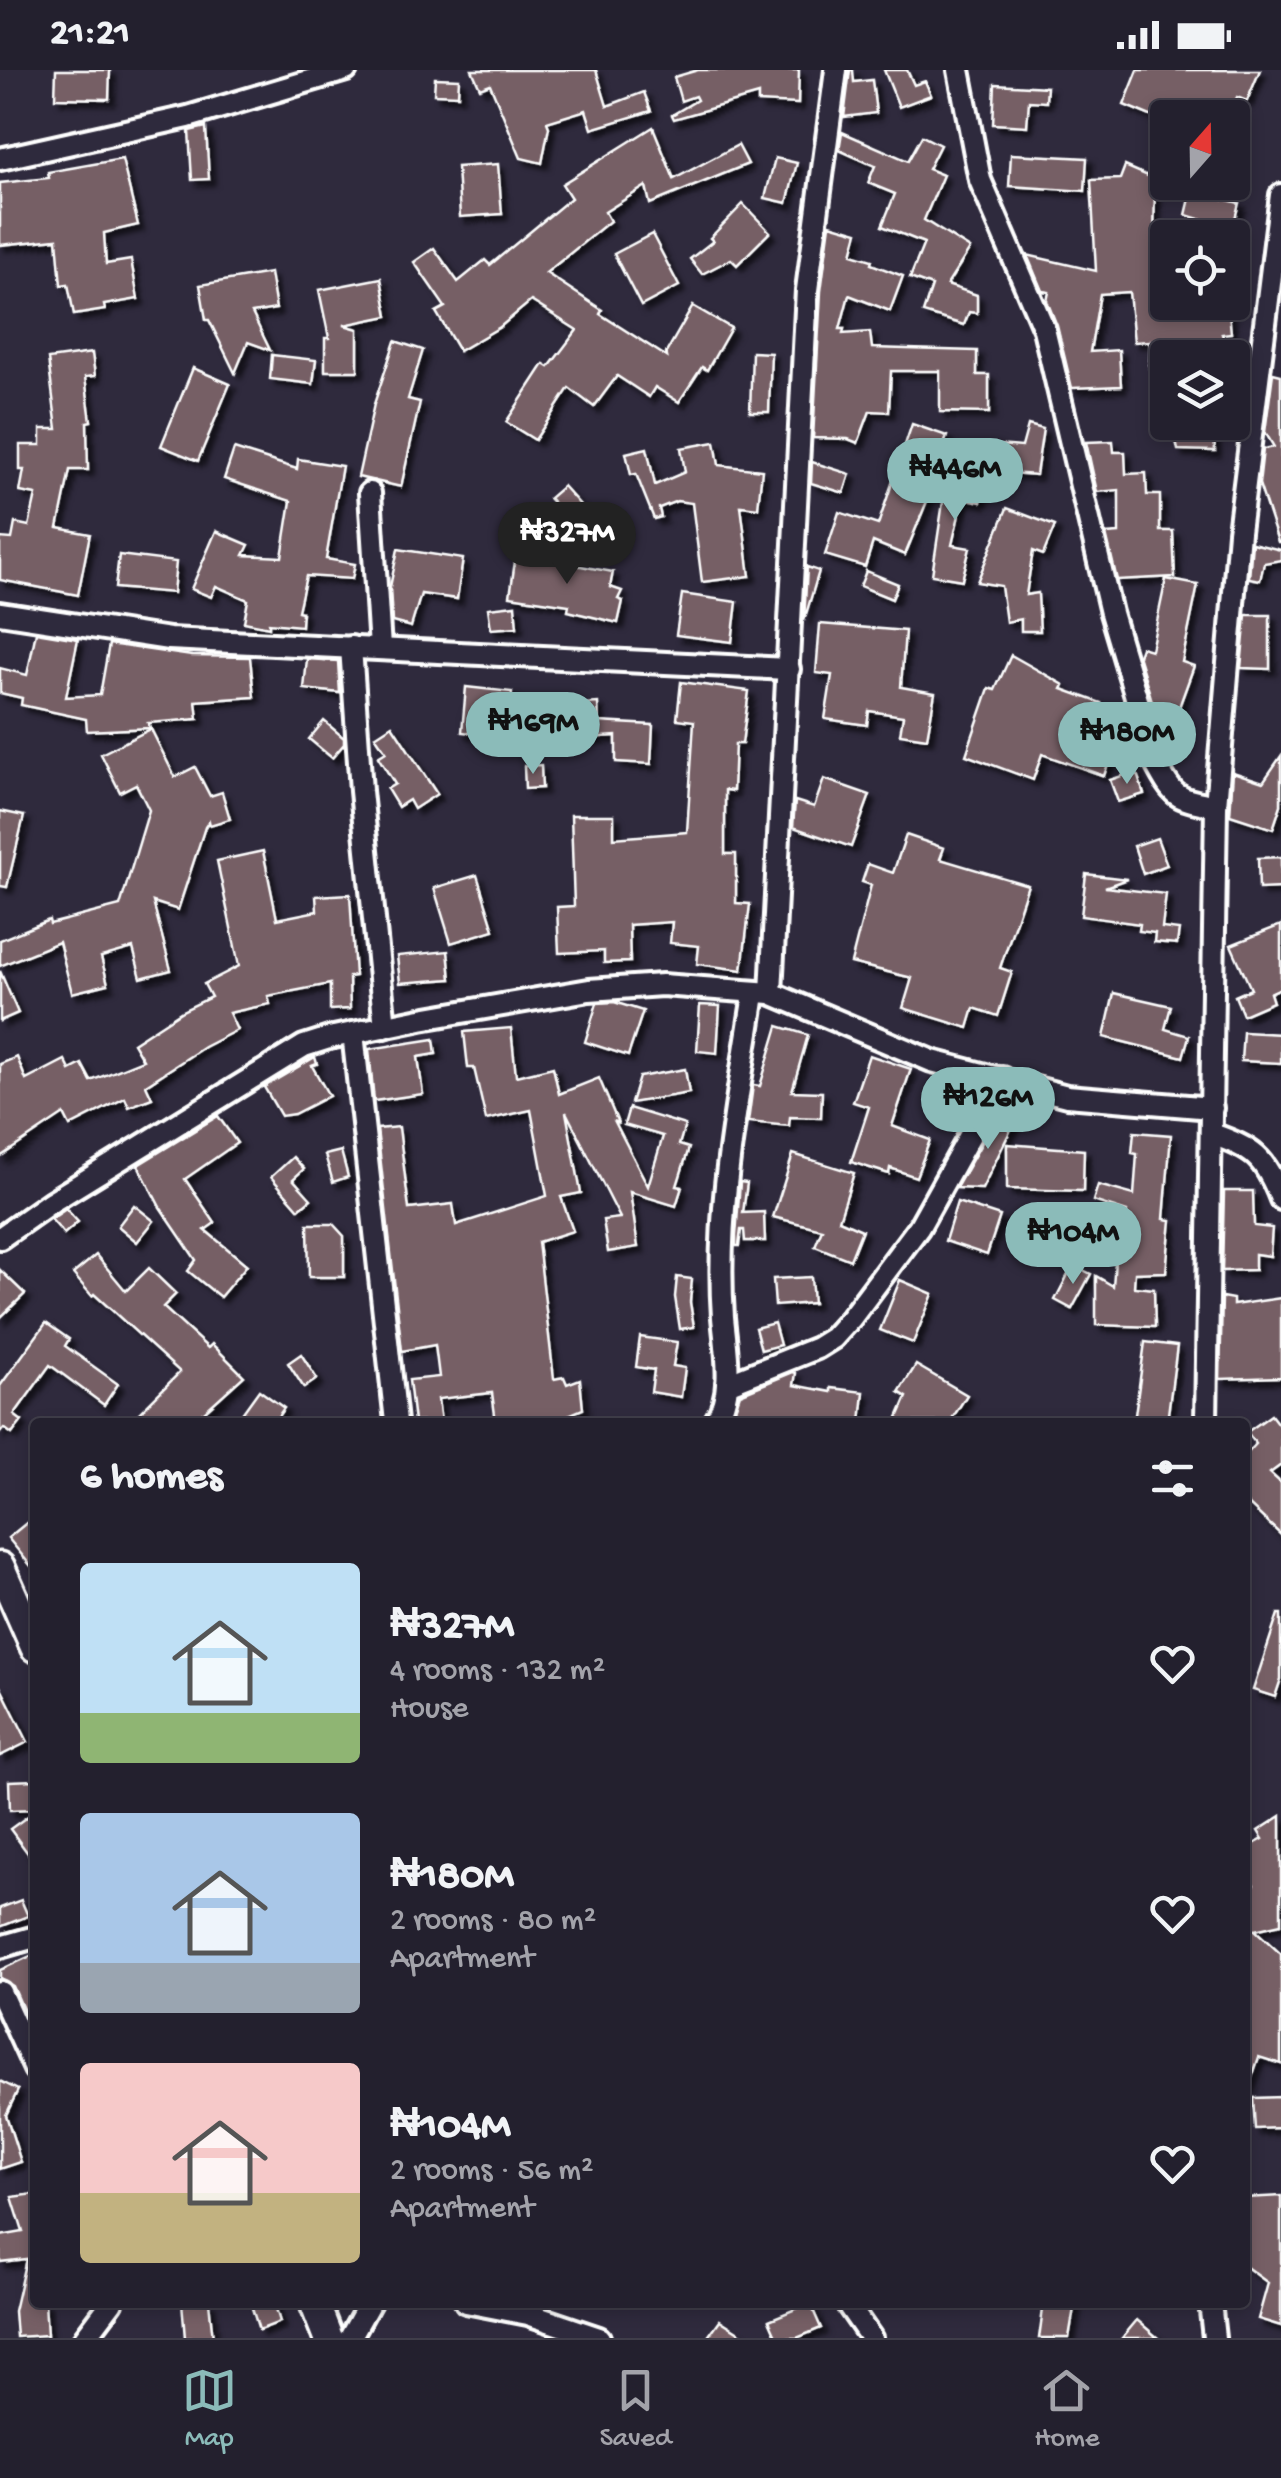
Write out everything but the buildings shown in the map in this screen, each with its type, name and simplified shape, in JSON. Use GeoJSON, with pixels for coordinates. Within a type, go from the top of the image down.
{"type":"FeatureCollection","features":[{"type":"Feature","properties":{"kind":"street"},"geometry":{"type":"LineString","coordinates":[[0,159],[188,117],[346,70]]}},
{"type":"Feature","properties":{"kind":"street"},"geometry":{"type":"LineString","coordinates":[[716,1418],[727,1384],[721,1285],[725,1186],[762,994],[789,669],[807,290],[836,70]]}},
{"type":"Feature","properties":{"kind":"street"},"geometry":{"type":"LineString","coordinates":[[959,70],[980,180],[1044,329],[1111,613],[1156,764],[1168,787],[1180,799],[1216,806]]}},
{"type":"Feature","properties":{"kind":"street"},"geometry":{"type":"LineString","coordinates":[[1206,1418],[1216,806],[1238,532],[1273,332],[1281,194]]}},
{"type":"Feature","properties":{"kind":"street"},"geometry":{"type":"LineString","coordinates":[[370,493],[380,648]]}},
{"type":"Feature","properties":{"kind":"street"},"geometry":{"type":"LineString","coordinates":[[0,613],[169,639],[789,669]]}},
{"type":"Feature","properties":{"kind":"street"},"geometry":{"type":"LineString","coordinates":[[350,647],[385,1026]]}},
{"type":"Feature","properties":{"kind":"street"},"geometry":{"type":"LineString","coordinates":[[0,1238],[50,1202],[304,1046],[385,1026],[589,990],[639,985],[762,994],[915,1055],[1002,1078],[1083,1098],[1212,1108]]}},
{"type":"Feature","properties":{"kind":"street"},"geometry":{"type":"LineString","coordinates":[[353,1033],[396,1418]]}},
{"type":"Feature","properties":{"kind":"street"},"geometry":{"type":"LineString","coordinates":[[727,1384],[817,1348],[833,1338],[851,1318],[935,1201],[1002,1078]]}},
{"type":"Feature","properties":{"kind":"street"},"geometry":{"type":"LineString","coordinates":[[1212,1134],[1246,1146],[1259,1156],[1272,1174],[1281,1198]]}},
{"type":"Feature","properties":{"kind":"street"},"geometry":{"type":"LineString","coordinates":[[0,1567],[30,1636]]}},
{"type":"Feature","properties":{"kind":"street"},"geometry":{"type":"LineString","coordinates":[[0,1947],[30,1938]]}},
{"type":"Feature","properties":{"kind":"street"},"geometry":{"type":"LineString","coordinates":[[0,1992],[30,2059]]}},
{"type":"Feature","properties":{"kind":"street"},"geometry":{"type":"LineString","coordinates":[[85,2338],[108,2308]]}},
{"type":"Feature","properties":{"kind":"street"},"geometry":{"type":"LineString","coordinates":[[316,2308],[328,2338]]}},
{"type":"Feature","properties":{"kind":"street"},"geometry":{"type":"LineString","coordinates":[[350,2338],[367,2308]]}},
{"type":"Feature","properties":{"kind":"street"},"geometry":{"type":"LineString","coordinates":[[497,2308],[599,2338]]}},
{"type":"Feature","properties":{"kind":"street"},"geometry":{"type":"LineString","coordinates":[[850,2308],[871,2338]]}},
{"type":"Feature","properties":{"kind":"street"},"geometry":{"type":"LineString","coordinates":[[1211,2308],[1214,2338]]}}]}
